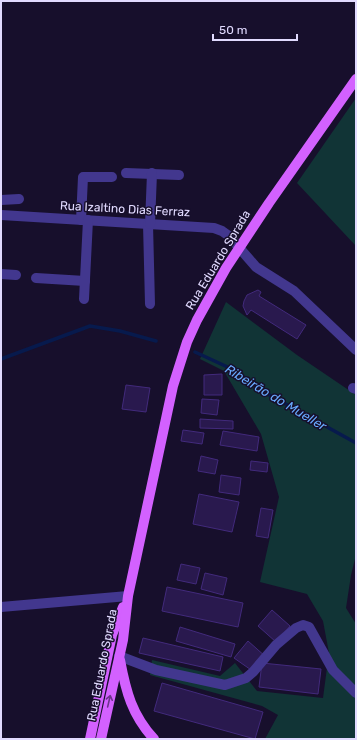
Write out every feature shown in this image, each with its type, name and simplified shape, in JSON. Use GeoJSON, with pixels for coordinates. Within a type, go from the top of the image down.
{"type":"FeatureCollection","features":[{"type":"Feature","properties":{"kind":"main road","name":"Rua Eduardo Sprada"},"geometry":{"type":"LineString","coordinates":[[101,739],[120,656],[128,596],[173,386],[187,342],[206,303],[226,268],[269,203],[356,79]]}},
{"type":"Feature","properties":{"kind":"main road","name":"Rua Eduardo Sprada"},"geometry":{"type":"LineString","coordinates":[[90,739],[112,634],[128,596]]}},
{"type":"Feature","properties":{"kind":"main road"},"geometry":{"type":"LineString","coordinates":[[120,656],[124,682],[131,702],[138,718],[154,739]]}},
{"type":"Feature","properties":{"kind":"street"},"geometry":{"type":"LineString","coordinates":[[126,173],[179,175]]}},
{"type":"Feature","properties":{"kind":"street"},"geometry":{"type":"LineString","coordinates":[[150,304],[149,224],[152,173]]}},
{"type":"Feature","properties":{"kind":"street"},"geometry":{"type":"LineString","coordinates":[[84,299],[84,177],[112,177]]}},
{"type":"Feature","properties":{"kind":"street"},"geometry":{"type":"LineString","coordinates":[[1,200],[19,199]]}},
{"type":"Feature","properties":{"kind":"street","name":"Rua Izaltino Dias Ferraz"},"geometry":{"type":"LineString","coordinates":[[1,215],[214,228],[222,231],[256,267],[294,291],[356,350]]}},
{"type":"Feature","properties":{"kind":"street"},"geometry":{"type":"LineString","coordinates":[[1,274],[16,275]]}},
{"type":"Feature","properties":{"kind":"street"},"geometry":{"type":"LineString","coordinates":[[36,278],[85,281]]}},
{"type":"Feature","properties":{"kind":"street"},"geometry":{"type":"LineString","coordinates":[[1,607],[128,596]]}},
{"type":"Feature","properties":{"kind":"street"},"geometry":{"type":"LineString","coordinates":[[120,656],[156,670],[226,685],[246,678],[276,646],[296,628],[303,625],[309,627],[334,670],[356,692]]}},
{"type":"Feature","properties":{"kind":"green space"},"geometry":{"type":"Polygon","coordinates":[[[356,98],[356,246],[297,183],[356,98]]]}},
{"type":"Feature","properties":{"kind":"green space"},"geometry":{"type":"Polygon","coordinates":[[[226,302],[297,355],[356,395],[356,555],[351,575],[346,608],[356,624],[356,739],[265,739],[278,715],[262,706],[150,675],[152,660],[220,676],[235,663],[257,691],[323,698],[329,653],[323,621],[307,594],[260,582],[279,497],[261,434],[224,371],[200,359],[226,302]]]}},
{"type":"Feature","properties":{"kind":"building"},"geometry":{"type":"Polygon","coordinates":[[[258,290],[261,292],[259,296],[306,325],[297,339],[251,310],[247,315],[243,306],[244,301],[247,295],[258,290]]]}},
{"type":"Feature","properties":{"kind":"building"},"geometry":{"type":"Polygon","coordinates":[[[222,374],[222,395],[204,395],[204,375],[222,374]]]}},
{"type":"Feature","properties":{"kind":"building"},"geometry":{"type":"Polygon","coordinates":[[[126,385],[150,388],[146,412],[122,409],[126,385]]]}},
{"type":"Feature","properties":{"kind":"building"},"geometry":{"type":"Polygon","coordinates":[[[202,399],[219,400],[217,415],[201,413],[202,399]]]}},
{"type":"Feature","properties":{"kind":"building"},"geometry":{"type":"Polygon","coordinates":[[[200,419],[233,421],[233,429],[200,428],[200,419]]]}},
{"type":"Feature","properties":{"kind":"building"},"geometry":{"type":"Polygon","coordinates":[[[183,430],[204,433],[202,444],[181,441],[183,430]]]}},
{"type":"Feature","properties":{"kind":"building"},"geometry":{"type":"Polygon","coordinates":[[[223,431],[259,437],[257,451],[220,445],[223,431]]]}},
{"type":"Feature","properties":{"kind":"building"},"geometry":{"type":"Polygon","coordinates":[[[201,456],[218,460],[215,474],[198,471],[201,456]]]}},
{"type":"Feature","properties":{"kind":"building"},"geometry":{"type":"Polygon","coordinates":[[[251,461],[268,463],[267,472],[250,470],[251,461]]]}},
{"type":"Feature","properties":{"kind":"building"},"geometry":{"type":"Polygon","coordinates":[[[221,475],[241,478],[239,495],[219,492],[221,475]]]}},
{"type":"Feature","properties":{"kind":"building"},"geometry":{"type":"Polygon","coordinates":[[[199,494],[239,502],[232,532],[193,524],[199,494]]]}},
{"type":"Feature","properties":{"kind":"building"},"geometry":{"type":"Polygon","coordinates":[[[261,508],[273,510],[268,538],[256,536],[261,508]]]}},
{"type":"Feature","properties":{"kind":"building"},"geometry":{"type":"Polygon","coordinates":[[[181,564],[200,568],[196,584],[177,580],[181,564]]]}},
{"type":"Feature","properties":{"kind":"building"},"geometry":{"type":"Polygon","coordinates":[[[205,573],[227,578],[223,595],[201,589],[205,573]]]}},
{"type":"Feature","properties":{"kind":"building"},"geometry":{"type":"Polygon","coordinates":[[[167,587],[243,603],[238,627],[162,611],[167,587]]]}},
{"type":"Feature","properties":{"kind":"building"},"geometry":{"type":"Polygon","coordinates":[[[272,610],[290,626],[276,642],[258,626],[272,610]]]}},
{"type":"Feature","properties":{"kind":"building"},"geometry":{"type":"Polygon","coordinates":[[[180,627],[235,644],[231,657],[176,641],[180,627]]]}},
{"type":"Feature","properties":{"kind":"building"},"geometry":{"type":"Polygon","coordinates":[[[143,638],[223,657],[220,671],[139,653],[143,638]]]}},
{"type":"Feature","properties":{"kind":"building"},"geometry":{"type":"Polygon","coordinates":[[[248,641],[266,657],[254,672],[234,658],[248,641]]]}},
{"type":"Feature","properties":{"kind":"building"},"geometry":{"type":"Polygon","coordinates":[[[262,663],[321,669],[318,694],[259,687],[262,663]]]}},
{"type":"Feature","properties":{"kind":"building"},"geometry":{"type":"Polygon","coordinates":[[[162,683],[263,712],[255,739],[154,711],[162,683]]]}},
{"type":"Feature","properties":{"kind":"waterway","name":"Ribeirão do Mueller"},"geometry":{"type":"LineString","coordinates":[[1,359],[90,326],[120,331],[156,341]]}},
{"type":"Feature","properties":{"kind":"waterway","name":"Ribeirão do Mueller"},"geometry":{"type":"LineString","coordinates":[[195,352],[234,370],[264,392],[356,443]]}}]}
